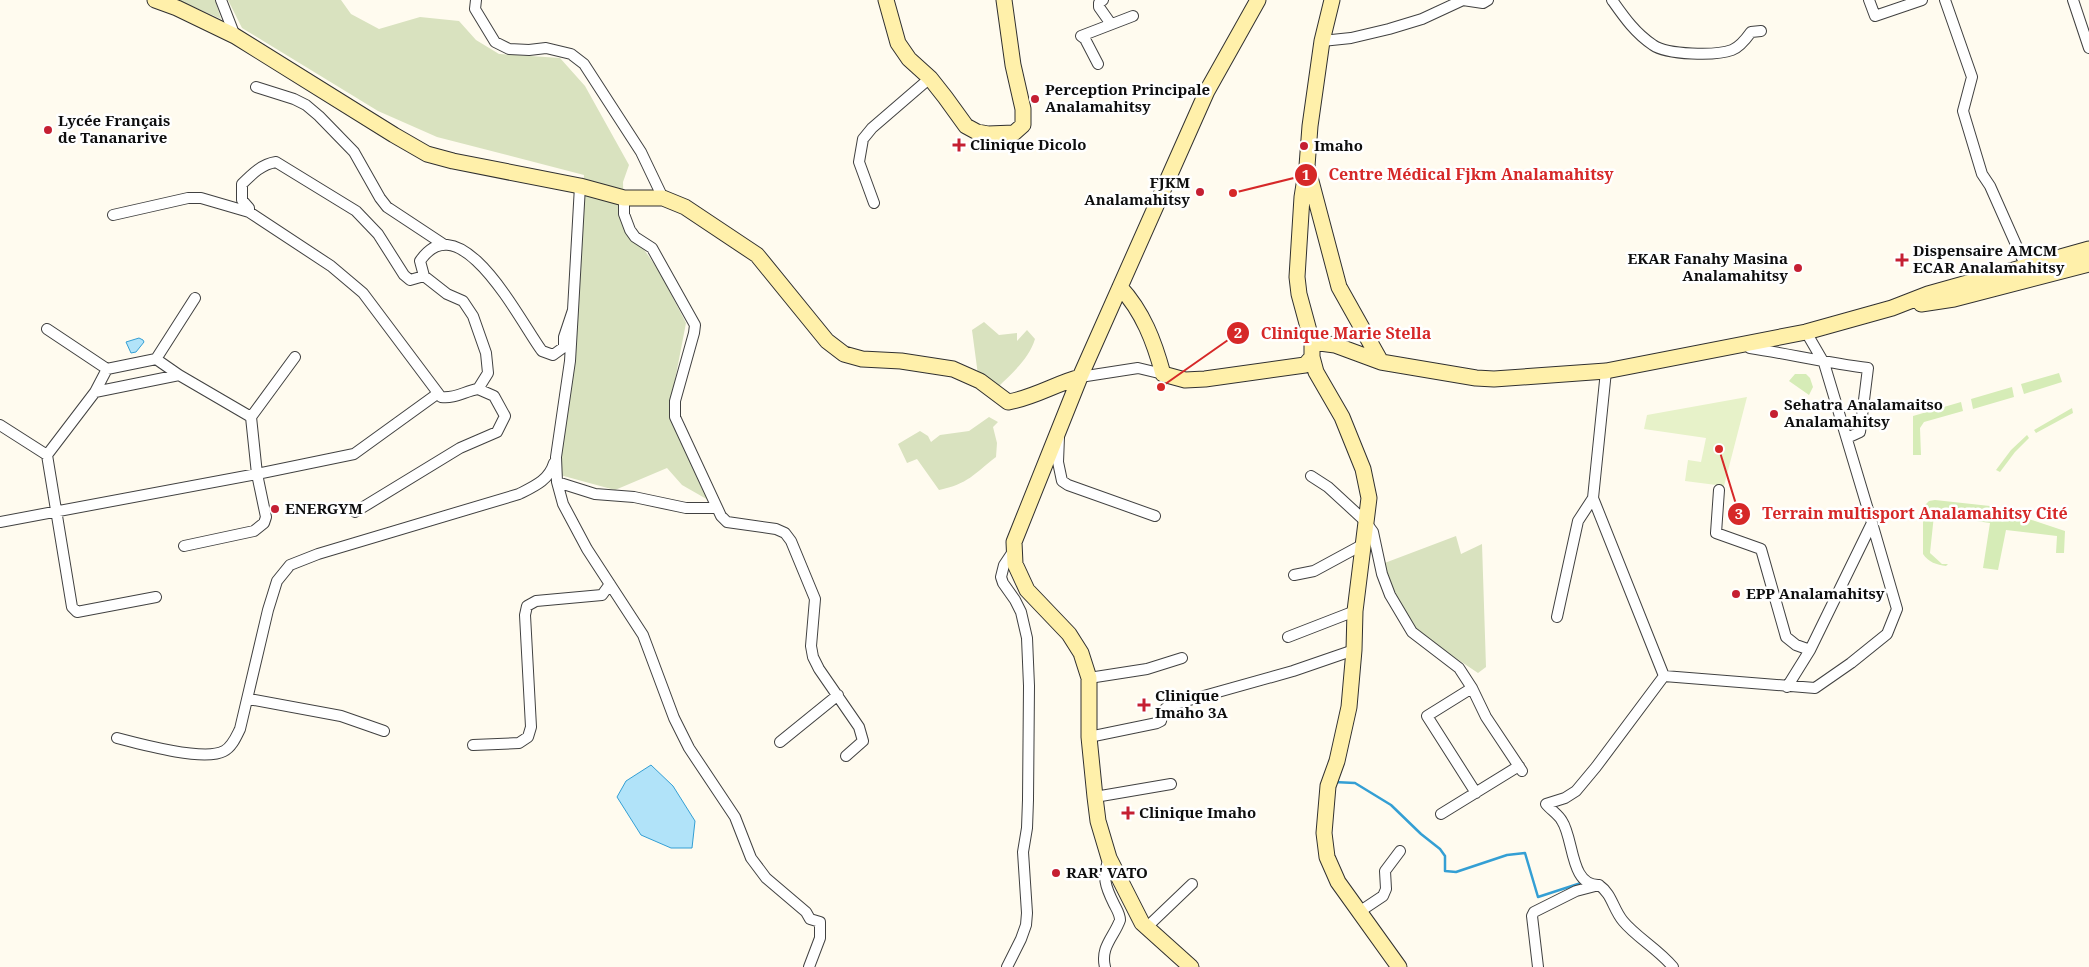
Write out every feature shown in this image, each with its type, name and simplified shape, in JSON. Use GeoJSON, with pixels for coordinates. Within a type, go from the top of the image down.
{"type":"FeatureCollection","features":[{"type":"Feature","properties":{"kind":"main road"},"geometry":{"type":"LineString","coordinates":[[155,0],[177,8],[235,36],[427,154],[462,163],[580,186],[624,198],[663,198],[685,207],[757,255],[827,341],[844,354],[862,359],[901,361],[953,369],[980,381],[1008,402],[1021,399],[1062,382],[1080,378]]}},
{"type":"Feature","properties":{"kind":"main road"},"geometry":{"type":"LineString","coordinates":[[886,0],[898,43],[909,58],[930,78],[966,126],[977,132],[988,134],[1014,133],[1023,125],[1023,109],[1013,65],[1004,0]]}},
{"type":"Feature","properties":{"kind":"main road"},"geometry":{"type":"LineString","coordinates":[[1191,967],[1147,927],[1134,908],[1109,858],[1098,821],[1089,738],[1089,678],[1082,653],[1069,634],[1027,590],[1015,564],[1014,550],[1017,534],[1080,378],[1120,287],[1207,91],[1258,0]]}},
{"type":"Feature","properties":{"kind":"main road"},"geometry":{"type":"LineString","coordinates":[[1332,0],[1322,41],[1310,126],[1302,197],[1297,277],[1316,372],[1342,417],[1363,469],[1369,498],[1355,611],[1349,707],[1338,761],[1328,786],[1324,833],[1330,867],[1338,882],[1399,967]]}},
{"type":"Feature","properties":{"kind":"main road"},"geometry":{"type":"LineString","coordinates":[[1307,166],[1339,287],[1381,362]]}},
{"type":"Feature","properties":{"kind":"main road"},"geometry":{"type":"LineString","coordinates":[[1312,349],[1334,345],[1381,362],[1476,378],[1494,379],[1606,371],[1806,332],[1892,308],[1928,294],[2089,249]]}},
{"type":"Feature","properties":{"kind":"main road"},"geometry":{"type":"LineString","coordinates":[[1892,308],[1954,299],[2089,264]]}},
{"type":"Feature","properties":{"kind":"main road"},"geometry":{"type":"LineString","coordinates":[[1120,287],[1134,302],[1141,315],[1157,353],[1163,374],[1186,380],[1205,379],[1300,366],[1308,363],[1312,349]]}},
{"type":"Feature","properties":{"kind":"street"},"geometry":{"type":"LineString","coordinates":[[221,0],[235,36]]}},
{"type":"Feature","properties":{"kind":"street"},"geometry":{"type":"LineString","coordinates":[[476,0],[476,9],[494,42],[509,49],[529,50],[546,48],[571,54],[584,64],[641,152],[663,198]]}},
{"type":"Feature","properties":{"kind":"street"},"geometry":{"type":"LineString","coordinates":[[1102,0],[1099,3],[1099,7],[1111,24]]}},
{"type":"Feature","properties":{"kind":"street"},"geometry":{"type":"LineString","coordinates":[[1322,41],[1351,38],[1389,29],[1422,18],[1463,0],[1483,3],[1488,0]]}},
{"type":"Feature","properties":{"kind":"street"},"geometry":{"type":"LineString","coordinates":[[1612,0],[1632,27],[1654,46],[1673,52],[1713,53],[1732,50],[1744,42],[1751,32],[1761,31]]}},
{"type":"Feature","properties":{"kind":"street"},"geometry":{"type":"LineString","coordinates":[[1869,0],[1876,16],[1922,0]]}},
{"type":"Feature","properties":{"kind":"street"},"geometry":{"type":"LineString","coordinates":[[1945,0],[1972,77],[1963,111],[1971,140],[1982,174],[1990,186],[2026,267]]}},
{"type":"Feature","properties":{"kind":"street"},"geometry":{"type":"LineString","coordinates":[[2073,0],[2089,48]]}},
{"type":"Feature","properties":{"kind":"street"},"geometry":{"type":"LineString","coordinates":[[1098,64],[1081,36],[1133,16]]}},
{"type":"Feature","properties":{"kind":"street"},"geometry":{"type":"LineString","coordinates":[[874,202],[859,162],[863,139],[872,128],[930,78]]}},
{"type":"Feature","properties":{"kind":"street"},"geometry":{"type":"LineString","coordinates":[[256,87],[294,99],[306,105],[320,116],[354,152],[387,207],[442,244],[462,251],[481,264],[497,283],[539,346],[547,354],[553,355],[564,347],[564,336],[573,310]]}},
{"type":"Feature","properties":{"kind":"street"},"geometry":{"type":"LineString","coordinates":[[249,212],[249,208],[242,200],[242,184],[267,163],[276,162],[356,211],[378,234],[404,275],[410,280],[424,276]]}},
{"type":"Feature","properties":{"kind":"street"},"geometry":{"type":"LineString","coordinates":[[117,738],[156,748],[213,755],[226,750],[234,742],[240,729],[249,699],[268,610],[277,581],[290,565],[318,554],[519,494],[544,480],[551,472],[556,457],[570,361],[580,186]]}},
{"type":"Feature","properties":{"kind":"street"},"geometry":{"type":"LineString","coordinates":[[113,215],[188,198],[202,198],[249,212],[331,266],[363,293],[437,394],[447,398],[478,388],[488,373],[486,353],[473,316],[463,301],[447,294],[424,276],[420,261],[429,250],[442,244]]}},
{"type":"Feature","properties":{"kind":"street"},"geometry":{"type":"LineString","coordinates":[[624,198],[624,214],[630,230],[635,237],[652,248],[694,325],[694,333],[674,408],[676,417],[716,508],[726,522],[776,528],[785,533],[792,541],[815,599],[811,646],[813,656],[819,669],[859,727],[863,741],[846,756]]}},
{"type":"Feature","properties":{"kind":"street"},"geometry":{"type":"LineString","coordinates":[[46,329],[107,369],[156,359],[195,298]]}},
{"type":"Feature","properties":{"kind":"street"},"geometry":{"type":"LineString","coordinates":[[1664,676],[1815,688],[1851,663],[1887,634],[1897,610],[1824,363],[1806,332]]}},
{"type":"Feature","properties":{"kind":"street"},"geometry":{"type":"LineString","coordinates":[[1749,343],[1750,348],[1788,354],[1824,363],[1868,368],[1860,432],[1847,438]]}},
{"type":"Feature","properties":{"kind":"street"},"geometry":{"type":"LineString","coordinates":[[184,546],[254,531],[264,523],[266,518],[257,474],[251,417],[295,357]]}},
{"type":"Feature","properties":{"kind":"street"},"geometry":{"type":"LineString","coordinates":[[156,359],[179,375],[251,417]]}},
{"type":"Feature","properties":{"kind":"street"},"geometry":{"type":"LineString","coordinates":[[1080,378],[1138,368],[1163,374]]}},
{"type":"Feature","properties":{"kind":"street"},"geometry":{"type":"LineString","coordinates":[[107,369],[95,392],[47,455],[72,605],[75,611],[78,612],[156,597]]}},
{"type":"Feature","properties":{"kind":"street"},"geometry":{"type":"LineString","coordinates":[[1557,617],[1578,521],[1593,498],[1606,371]]}},
{"type":"Feature","properties":{"kind":"street"},"geometry":{"type":"LineString","coordinates":[[95,392],[179,375]]}},
{"type":"Feature","properties":{"kind":"street"},"geometry":{"type":"LineString","coordinates":[[355,512],[460,448],[497,432],[505,416],[494,396],[478,388]]}},
{"type":"Feature","properties":{"kind":"street"},"geometry":{"type":"LineString","coordinates":[[0,522],[354,454],[437,394]]}},
{"type":"Feature","properties":{"kind":"street"},"geometry":{"type":"LineString","coordinates":[[0,425],[47,455]]}},
{"type":"Feature","properties":{"kind":"street"},"geometry":{"type":"LineString","coordinates":[[1059,433],[1058,462],[1062,481],[1068,485],[1155,516]]}},
{"type":"Feature","properties":{"kind":"street"},"geometry":{"type":"LineString","coordinates":[[556,457],[557,482],[563,504],[569,517],[642,635],[674,718],[688,748],[735,816],[751,858],[766,878],[806,912],[810,919],[820,922],[820,938],[809,967]]}},
{"type":"Feature","properties":{"kind":"street"},"geometry":{"type":"LineString","coordinates":[[1311,476],[1328,488],[1365,521],[1373,532],[1382,574],[1390,595],[1412,632],[1459,668],[1472,688],[1486,718],[1520,768],[1442,814]]}},
{"type":"Feature","properties":{"kind":"street"},"geometry":{"type":"LineString","coordinates":[[557,482],[595,494],[634,498],[686,508],[716,508]]}},
{"type":"Feature","properties":{"kind":"street"},"geometry":{"type":"LineString","coordinates":[[1719,490],[1716,533],[1761,549],[1786,636],[1796,645],[1810,650]]}},
{"type":"Feature","properties":{"kind":"street"},"geometry":{"type":"LineString","coordinates":[[1593,498],[1664,676]]}},
{"type":"Feature","properties":{"kind":"street"},"geometry":{"type":"LineString","coordinates":[[1786,687],[1810,650],[1872,523]]}},
{"type":"Feature","properties":{"kind":"street"},"geometry":{"type":"LineString","coordinates":[[1294,575],[1314,571],[1362,545]]}},
{"type":"Feature","properties":{"kind":"street"},"geometry":{"type":"LineString","coordinates":[[1007,967],[1026,924],[1027,913],[1023,852],[1027,828],[1028,800],[1029,686],[1026,638],[1021,612],[1003,584],[1001,577],[1004,564],[1014,550]]}},
{"type":"Feature","properties":{"kind":"street"},"geometry":{"type":"LineString","coordinates":[[473,745],[519,743],[528,737],[531,727],[525,615],[527,606],[536,601],[602,595],[610,584]]}},
{"type":"Feature","properties":{"kind":"street"},"geometry":{"type":"LineString","coordinates":[[1288,638],[1355,611]]}},
{"type":"Feature","properties":{"kind":"street"},"geometry":{"type":"LineString","coordinates":[[1089,738],[1157,723],[1161,720],[1163,710],[1168,706],[1182,704],[1293,671],[1354,650]]}},
{"type":"Feature","properties":{"kind":"street"},"geometry":{"type":"LineString","coordinates":[[1089,678],[1147,670],[1182,658]]}},
{"type":"Feature","properties":{"kind":"street"},"geometry":{"type":"LineString","coordinates":[[1664,676],[1602,760],[1576,791],[1565,798],[1546,804],[1562,821],[1575,862],[1586,883],[1599,885],[1607,890],[1622,921],[1662,954],[1673,967]]}},
{"type":"Feature","properties":{"kind":"street"},"geometry":{"type":"LineString","coordinates":[[1472,688],[1428,716],[1476,793]]}},
{"type":"Feature","properties":{"kind":"street"},"geometry":{"type":"LineString","coordinates":[[780,742],[838,695]]}},
{"type":"Feature","properties":{"kind":"street"},"geometry":{"type":"LineString","coordinates":[[249,699],[340,716],[384,731]]}},
{"type":"Feature","properties":{"kind":"street"},"geometry":{"type":"LineString","coordinates":[[1095,798],[1171,784]]}},
{"type":"Feature","properties":{"kind":"street"},"geometry":{"type":"LineString","coordinates":[[1360,912],[1384,896],[1386,889],[1385,871],[1400,851]]}},
{"type":"Feature","properties":{"kind":"street"},"geometry":{"type":"LineString","coordinates":[[1105,967],[1104,952],[1106,944],[1118,927],[1120,920],[1104,878],[1104,871],[1109,858]]}},
{"type":"Feature","properties":{"kind":"street"},"geometry":{"type":"LineString","coordinates":[[1147,927],[1192,884]]}},
{"type":"Feature","properties":{"kind":"street"},"geometry":{"type":"LineString","coordinates":[[1538,967],[1532,916],[1534,912],[1576,891],[1599,885]]}},
{"type":"Feature","properties":{"kind":"green space"},"geometry":{"type":"Polygon","coordinates":[[[178,0],[215,0],[221,19],[178,0]]]}},
{"type":"Feature","properties":{"kind":"green space"},"geometry":{"type":"Polygon","coordinates":[[[228,0],[341,0],[351,14],[379,29],[420,17],[459,21],[476,40],[499,54],[560,58],[585,86],[629,165],[623,182],[624,221],[659,271],[686,323],[669,411],[710,501],[682,485],[667,468],[615,490],[560,475],[575,266],[584,175],[437,137],[378,111],[242,28],[228,0]]]}},
{"type":"Feature","properties":{"kind":"green space"},"geometry":{"type":"Polygon","coordinates":[[[984,322],[999,335],[1017,333],[1017,341],[1027,330],[1035,339],[1029,353],[997,388],[978,375],[972,330],[984,322]]]}},
{"type":"Feature","properties":{"kind":"green space"},"geometry":{"type":"Polygon","coordinates":[[[2059,373],[2062,382],[2024,394],[2021,384],[2059,373]]]}},
{"type":"Feature","properties":{"kind":"green space"},"geometry":{"type":"Polygon","coordinates":[[[1795,374],[1806,374],[1810,378],[1813,387],[1809,395],[1789,381],[1795,374]]]}},
{"type":"Feature","properties":{"kind":"green space"},"geometry":{"type":"Polygon","coordinates":[[[2012,387],[2014,397],[1973,409],[1971,399],[2012,387]]]}},
{"type":"Feature","properties":{"kind":"green space"},"geometry":{"type":"Polygon","coordinates":[[[1747,397],[1724,486],[1685,481],[1688,460],[1701,462],[1706,438],[1644,429],[1647,415],[1747,397]]]}},
{"type":"Feature","properties":{"kind":"green space"},"geometry":{"type":"Polygon","coordinates":[[[1961,402],[1963,411],[1924,422],[1920,428],[1921,455],[1913,455],[1913,416],[1961,402]]]}},
{"type":"Feature","properties":{"kind":"green space"},"geometry":{"type":"Polygon","coordinates":[[[2072,408],[2073,413],[2036,433],[2034,430],[2072,408]]]}},
{"type":"Feature","properties":{"kind":"green space"},"geometry":{"type":"Polygon","coordinates":[[[989,417],[998,422],[993,427],[997,443],[996,457],[970,478],[949,488],[939,490],[917,459],[907,463],[898,444],[920,431],[928,436],[931,442],[940,435],[969,431],[989,417]]]}},
{"type":"Feature","properties":{"kind":"green space"},"geometry":{"type":"Polygon","coordinates":[[[2027,435],[2029,438],[2015,452],[2000,472],[1996,470],[2011,450],[2027,435]]]}},
{"type":"Feature","properties":{"kind":"green space"},"geometry":{"type":"Polygon","coordinates":[[[1929,501],[1990,506],[2065,531],[2064,553],[2056,553],[2057,536],[2006,530],[1998,570],[1983,568],[1990,523],[1934,515],[1930,553],[1942,564],[1948,564],[1946,566],[1933,563],[1923,554],[1923,507],[1929,501]]]}},
{"type":"Feature","properties":{"kind":"green space"},"geometry":{"type":"Polygon","coordinates":[[[1456,536],[1461,554],[1482,544],[1486,667],[1478,673],[1417,632],[1397,599],[1382,564],[1456,536]]]}},
{"type":"Feature","properties":{"kind":"water"},"geometry":{"type":"Polygon","coordinates":[[[139,338],[144,342],[136,352],[131,353],[126,342],[139,338]]]}},
{"type":"Feature","properties":{"kind":"water"},"geometry":{"type":"Polygon","coordinates":[[[651,765],[673,786],[695,821],[692,848],[671,848],[641,835],[617,797],[626,781],[651,765]]]}},
{"type":"Feature","properties":{"kind":"waterway"},"geometry":{"type":"LineString","coordinates":[[1334,782],[1355,783],[1391,805],[1421,834],[1440,849],[1445,856],[1445,871],[1456,872],[1507,855],[1525,853],[1538,897],[1581,883]]}},
{"type":"Feature","properties":{"kind":"place","name":"Perception Principale Analamahitsy"},"geometry":{"type":"Point","coordinates":[1035,99]}},
{"type":"Feature","properties":{"kind":"place","name":"Lycée Français de Tananarive"},"geometry":{"type":"Point","coordinates":[48,130]}},
{"type":"Feature","properties":{"kind":"place","name":"Clinique Dicolo"},"geometry":{"type":"Point","coordinates":[959,145]}},
{"type":"Feature","properties":{"kind":"place","name":"Imaho"},"geometry":{"type":"Point","coordinates":[1304,146]}},
{"type":"Feature","properties":{"kind":"place","name":"FJKM Analamahitsy"},"geometry":{"type":"Point","coordinates":[1200,192]}},
{"type":"Feature","properties":{"kind":"place","name":"Centre Médical Fjkm Analamahitsy"},"geometry":{"type":"Point","coordinates":[1233,193]}},
{"type":"Feature","properties":{"kind":"place","name":"Dispensaire AMCM ECAR Analamahitsy"},"geometry":{"type":"Point","coordinates":[1902,260]}},
{"type":"Feature","properties":{"kind":"place","name":"EKAR Fanahy Masina Analamahitsy"},"geometry":{"type":"Point","coordinates":[1798,268]}},
{"type":"Feature","properties":{"kind":"place","name":"Clinique Marie Stella"},"geometry":{"type":"Point","coordinates":[1161,387]}},
{"type":"Feature","properties":{"kind":"place","name":"Sehatra Analamaitso Analamahitsy"},"geometry":{"type":"Point","coordinates":[1774,414]}},
{"type":"Feature","properties":{"kind":"place","name":"Terrain multisport Analamahitsy Cité"},"geometry":{"type":"Point","coordinates":[1719,449]}},
{"type":"Feature","properties":{"kind":"place","name":"ENERGYM"},"geometry":{"type":"Point","coordinates":[275,509]}},
{"type":"Feature","properties":{"kind":"place","name":"EPP Analamahitsy"},"geometry":{"type":"Point","coordinates":[1736,594]}},
{"type":"Feature","properties":{"kind":"place","name":"Clinique Imaho 3A"},"geometry":{"type":"Point","coordinates":[1144,705]}},
{"type":"Feature","properties":{"kind":"place","name":"Clinique Imaho"},"geometry":{"type":"Point","coordinates":[1128,813]}},
{"type":"Feature","properties":{"kind":"place","name":"RAR' VATO"},"geometry":{"type":"Point","coordinates":[1056,873]}}]}
